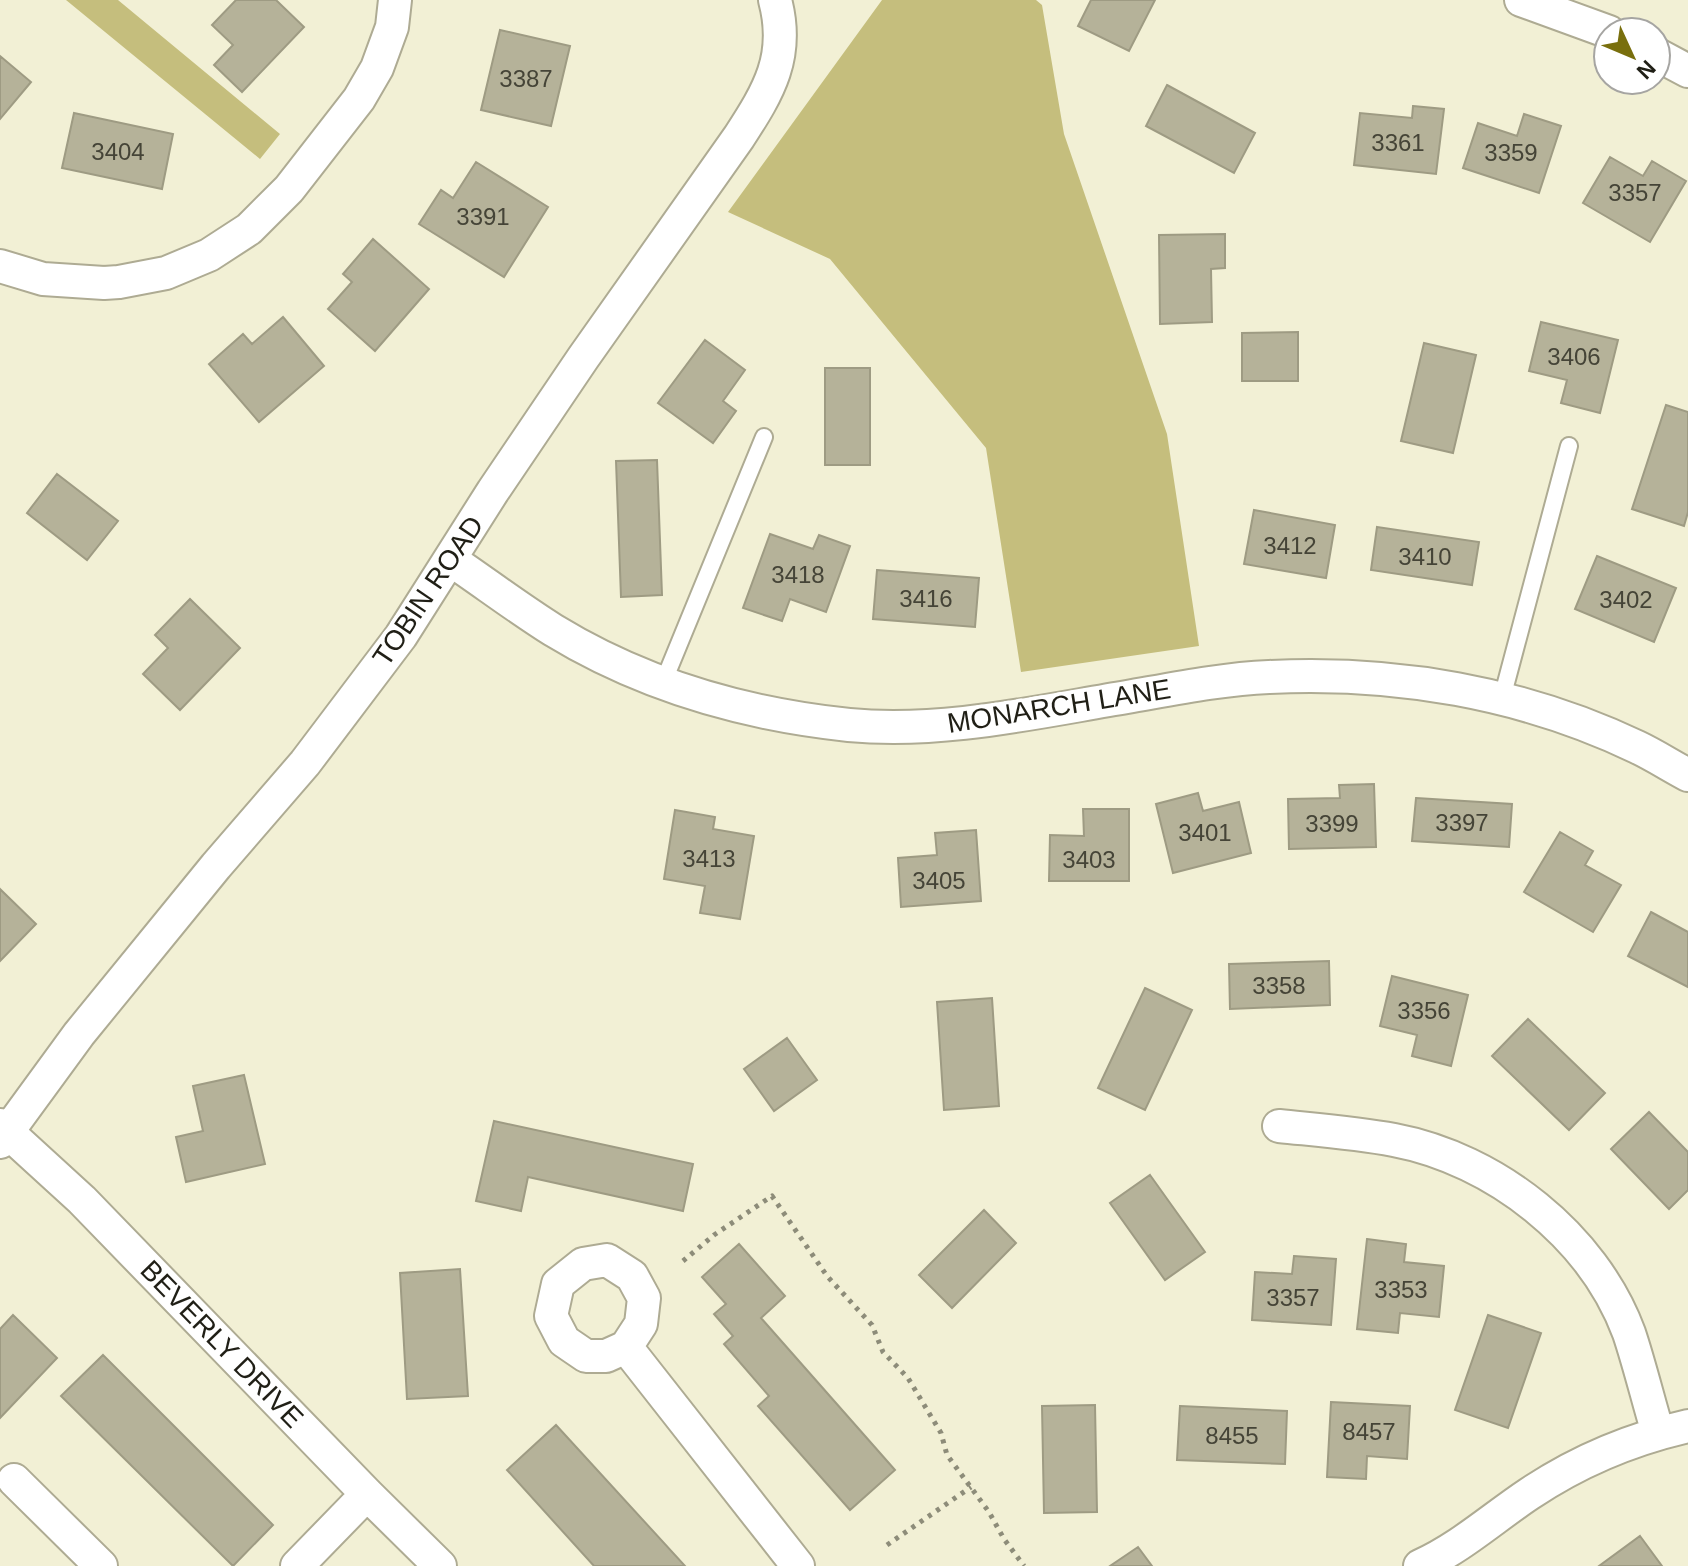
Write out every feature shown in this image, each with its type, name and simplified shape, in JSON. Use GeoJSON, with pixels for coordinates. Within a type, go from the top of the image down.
{"type":"FeatureCollection","features":[{"type":"Feature","properties":{"kind":"street"},"geometry":{"type":"LineString","coordinates":[[0,266],[43,279],[119,282],[166,273],[209,255],[249,229],[289,189],[359,99],[377,68],[392,27],[395,0]]}},
{"type":"Feature","properties":{"kind":"street","name":"TOBIN ROAD"},"geometry":{"type":"LineString","coordinates":[[2,1133],[216,866],[305,763],[401,636],[493,491],[760,105],[777,64],[780,47],[780,19],[775,0]]}},
{"type":"Feature","properties":{"kind":"street"},"geometry":{"type":"LineString","coordinates":[[1521,0],[1592,26]]}},
{"type":"Feature","properties":{"kind":"street","name":"MONARCH LANE"},"geometry":{"type":"LineString","coordinates":[[451,560],[554,630],[627,668],[694,694],[769,714],[851,725],[911,727],[995,719],[1175,688],[1266,677],[1365,676],[1420,681],[1502,698],[1564,717],[1637,747],[1688,775]]}},
{"type":"Feature","properties":{"kind":"street"},"geometry":{"type":"LineString","coordinates":[[1279,1126],[1396,1140],[1444,1155],[1495,1178],[1536,1205],[1577,1246],[1608,1289],[1673,1429],[1602,1453],[1576,1466],[1532,1492],[1439,1558],[1420,1566]]}},
{"type":"Feature","properties":{"kind":"street","name":"BEVERLY DRIVE"},"geometry":{"type":"LineString","coordinates":[[2,1133],[82,1200],[440,1566]]}},
{"type":"Feature","properties":{"kind":"street"},"geometry":{"type":"LineString","coordinates":[[626,1347],[798,1566]]}},
{"type":"Feature","properties":{"kind":"street"},"geometry":{"type":"LineString","coordinates":[[14,1480],[101,1566]]}},
{"type":"Feature","properties":{"kind":"street"},"geometry":{"type":"LineString","coordinates":[[297,1566],[367,1494]]}},
{"type":"Feature","properties":{"kind":"lane"},"geometry":{"type":"LineString","coordinates":[[663,683],[764,437]]}},
{"type":"Feature","properties":{"kind":"lane"},"geometry":{"type":"LineString","coordinates":[[1502,698],[1569,446]]}},
{"type":"Feature","properties":{"kind":"path"},"geometry":{"type":"LineString","coordinates":[[683,1261],[714,1235],[772,1196],[827,1276],[872,1325],[883,1352],[908,1378],[941,1433],[947,1455],[1024,1566]]}},
{"type":"Feature","properties":{"kind":"path"},"geometry":{"type":"LineString","coordinates":[[887,1545],[971,1487]]}},
{"type":"Feature","properties":{"kind":"shaded area"},"geometry":{"type":"Polygon","coordinates":[[[66,0],[118,0],[280,134],[260,159],[66,0]]]}},
{"type":"Feature","properties":{"kind":"shaded area"},"geometry":{"type":"Polygon","coordinates":[[[882,0],[1036,0],[1042,5],[1064,134],[1167,434],[1199,646],[1021,672],[986,448],[830,259],[728,212],[882,0]]]}},
{"type":"Feature","properties":{"kind":"building"},"geometry":{"type":"Polygon","coordinates":[[[236,0],[276,0],[304,27],[242,92],[214,65],[233,45],[212,25],[236,0]]]}},
{"type":"Feature","properties":{"kind":"building"},"geometry":{"type":"Polygon","coordinates":[[[1091,0],[1155,0],[1129,51],[1078,26],[1091,0]]]}},
{"type":"Feature","properties":{"kind":"building"},"geometry":{"type":"Polygon","coordinates":[[[500,30],[570,46],[551,126],[481,110],[500,30]]]}},
{"type":"Feature","properties":{"kind":"building"},"geometry":{"type":"Polygon","coordinates":[[[0,56],[31,82],[0,119],[0,56]]]}},
{"type":"Feature","properties":{"kind":"building"},"geometry":{"type":"Polygon","coordinates":[[[1167,85],[1255,133],[1234,173],[1146,126],[1167,85]]]}},
{"type":"Feature","properties":{"kind":"building"},"geometry":{"type":"Polygon","coordinates":[[[1413,106],[1444,109],[1436,174],[1354,165],[1360,113],[1412,118],[1413,106]]]}},
{"type":"Feature","properties":{"kind":"building"},"geometry":{"type":"Polygon","coordinates":[[[74,113],[173,134],[162,189],[62,168],[74,113]]]}},
{"type":"Feature","properties":{"kind":"building"},"geometry":{"type":"Polygon","coordinates":[[[1524,114],[1561,126],[1539,193],[1463,168],[1478,123],[1517,136],[1524,114]]]}},
{"type":"Feature","properties":{"kind":"building"},"geometry":{"type":"Polygon","coordinates":[[[1610,157],[1643,176],[1652,161],[1686,181],[1650,242],[1583,203],[1610,157]]]}},
{"type":"Feature","properties":{"kind":"building"},"geometry":{"type":"Polygon","coordinates":[[[476,162],[548,207],[504,277],[419,224],[441,190],[453,198],[476,162]]]}},
{"type":"Feature","properties":{"kind":"building"},"geometry":{"type":"Polygon","coordinates":[[[1225,234],[1225,268],[1211,269],[1212,322],[1160,324],[1159,235],[1225,234]]]}},
{"type":"Feature","properties":{"kind":"building"},"geometry":{"type":"Polygon","coordinates":[[[373,239],[429,289],[375,351],[328,309],[352,282],[343,274],[373,239]]]}},
{"type":"Feature","properties":{"kind":"building"},"geometry":{"type":"Polygon","coordinates":[[[283,317],[324,366],[259,422],[209,364],[243,334],[252,344],[283,317]]]}},
{"type":"Feature","properties":{"kind":"building"},"geometry":{"type":"Polygon","coordinates":[[[1541,322],[1618,340],[1600,413],[1561,403],[1567,380],[1529,371],[1541,322]]]}},
{"type":"Feature","properties":{"kind":"building"},"geometry":{"type":"Polygon","coordinates":[[[1298,332],[1298,381],[1242,381],[1242,333],[1298,332]]]}},
{"type":"Feature","properties":{"kind":"building"},"geometry":{"type":"Polygon","coordinates":[[[705,340],[745,370],[723,401],[736,411],[713,443],[658,403],[705,340]]]}},
{"type":"Feature","properties":{"kind":"building"},"geometry":{"type":"Polygon","coordinates":[[[1424,343],[1476,355],[1453,453],[1401,441],[1424,343]]]}},
{"type":"Feature","properties":{"kind":"building"},"geometry":{"type":"Polygon","coordinates":[[[825,368],[870,368],[870,465],[825,465],[825,368]]]}},
{"type":"Feature","properties":{"kind":"building"},"geometry":{"type":"Polygon","coordinates":[[[1666,405],[1688,412],[1688,512],[1684,526],[1632,509],[1666,405]]]}},
{"type":"Feature","properties":{"kind":"building"},"geometry":{"type":"Polygon","coordinates":[[[657,460],[662,595],[621,597],[616,461],[657,460]]]}},
{"type":"Feature","properties":{"kind":"building"},"geometry":{"type":"Polygon","coordinates":[[[57,474],[118,521],[87,560],[27,513],[57,474]]]}},
{"type":"Feature","properties":{"kind":"building"},"geometry":{"type":"Polygon","coordinates":[[[1254,510],[1335,525],[1326,578],[1244,564],[1254,510]]]}},
{"type":"Feature","properties":{"kind":"building"},"geometry":{"type":"Polygon","coordinates":[[[1377,527],[1479,542],[1472,585],[1371,570],[1377,527]]]}},
{"type":"Feature","properties":{"kind":"building"},"geometry":{"type":"Polygon","coordinates":[[[770,534],[813,549],[819,535],[850,546],[826,612],[790,599],[782,621],[743,608],[770,534]]]}},
{"type":"Feature","properties":{"kind":"building"},"geometry":{"type":"Polygon","coordinates":[[[1597,556],[1676,588],[1654,642],[1575,609],[1597,556]]]}},
{"type":"Feature","properties":{"kind":"building"},"geometry":{"type":"Polygon","coordinates":[[[877,570],[979,578],[975,627],[873,619],[877,570]]]}},
{"type":"Feature","properties":{"kind":"building"},"geometry":{"type":"Polygon","coordinates":[[[190,599],[240,648],[180,710],[143,674],[168,648],[155,635],[190,599]]]}},
{"type":"Feature","properties":{"kind":"building"},"geometry":{"type":"Polygon","coordinates":[[[1374,784],[1376,847],[1289,849],[1288,799],[1340,798],[1339,785],[1374,784]]]}},
{"type":"Feature","properties":{"kind":"building"},"geometry":{"type":"Polygon","coordinates":[[[1198,793],[1203,811],[1239,802],[1251,853],[1173,873],[1156,804],[1198,793]]]}},
{"type":"Feature","properties":{"kind":"building"},"geometry":{"type":"Polygon","coordinates":[[[1416,798],[1512,804],[1509,847],[1412,841],[1416,798]]]}},
{"type":"Feature","properties":{"kind":"building"},"geometry":{"type":"Polygon","coordinates":[[[1083,809],[1129,809],[1129,881],[1049,881],[1050,835],[1084,836],[1083,809]]]}},
{"type":"Feature","properties":{"kind":"building"},"geometry":{"type":"Polygon","coordinates":[[[675,810],[715,817],[713,829],[754,836],[740,919],[700,913],[705,886],[664,879],[675,810]]]}},
{"type":"Feature","properties":{"kind":"building"},"geometry":{"type":"Polygon","coordinates":[[[976,830],[981,901],[901,907],[898,858],[937,855],[935,833],[976,830]]]}},
{"type":"Feature","properties":{"kind":"building"},"geometry":{"type":"Polygon","coordinates":[[[1560,832],[1593,851],[1585,865],[1621,885],[1593,932],[1524,892],[1560,832]]]}},
{"type":"Feature","properties":{"kind":"building"},"geometry":{"type":"Polygon","coordinates":[[[0,889],[36,924],[0,961],[0,889]]]}},
{"type":"Feature","properties":{"kind":"building"},"geometry":{"type":"Polygon","coordinates":[[[1651,912],[1688,932],[1688,987],[1628,956],[1651,912]]]}},
{"type":"Feature","properties":{"kind":"building"},"geometry":{"type":"Polygon","coordinates":[[[1329,961],[1330,1005],[1230,1009],[1229,964],[1329,961]]]}},
{"type":"Feature","properties":{"kind":"building"},"geometry":{"type":"Polygon","coordinates":[[[1392,976],[1468,995],[1451,1066],[1412,1056],[1417,1035],[1380,1026],[1392,976]]]}},
{"type":"Feature","properties":{"kind":"building"},"geometry":{"type":"Polygon","coordinates":[[[1145,988],[1192,1010],[1145,1110],[1098,1088],[1145,988]]]}},
{"type":"Feature","properties":{"kind":"building"},"geometry":{"type":"Polygon","coordinates":[[[992,998],[999,1106],[944,1110],[937,1002],[992,998]]]}},
{"type":"Feature","properties":{"kind":"building"},"geometry":{"type":"Polygon","coordinates":[[[1528,1019],[1605,1093],[1569,1130],[1492,1056],[1528,1019]]]}},
{"type":"Feature","properties":{"kind":"building"},"geometry":{"type":"Polygon","coordinates":[[[787,1038],[817,1080],[774,1111],[744,1069],[787,1038]]]}},
{"type":"Feature","properties":{"kind":"building"},"geometry":{"type":"Polygon","coordinates":[[[244,1075],[265,1164],[186,1182],[176,1137],[203,1131],[193,1086],[244,1075]]]}},
{"type":"Feature","properties":{"kind":"building"},"geometry":{"type":"Polygon","coordinates":[[[1649,1112],[1688,1152],[1688,1190],[1669,1209],[1611,1149],[1649,1112]]]}},
{"type":"Feature","properties":{"kind":"building"},"geometry":{"type":"Polygon","coordinates":[[[494,1121],[693,1164],[683,1211],[528,1177],[521,1211],[476,1201],[494,1121]]]}},
{"type":"Feature","properties":{"kind":"building"},"geometry":{"type":"Polygon","coordinates":[[[1150,1175],[1205,1252],[1165,1280],[1110,1203],[1150,1175]]]}},
{"type":"Feature","properties":{"kind":"building"},"geometry":{"type":"Polygon","coordinates":[[[984,1210],[1016,1243],[952,1308],[919,1275],[984,1210]]]}},
{"type":"Feature","properties":{"kind":"building"},"geometry":{"type":"Polygon","coordinates":[[[1367,1239],[1406,1244],[1404,1262],[1444,1266],[1439,1317],[1400,1313],[1398,1333],[1357,1329],[1367,1239]]]}},
{"type":"Feature","properties":{"kind":"building"},"geometry":{"type":"Polygon","coordinates":[[[739,1244],[785,1296],[761,1318],[895,1470],[850,1510],[758,1406],[769,1396],[724,1344],[733,1336],[714,1314],[726,1304],[702,1277],[739,1244]]]}},
{"type":"Feature","properties":{"kind":"building"},"geometry":{"type":"Polygon","coordinates":[[[1294,1256],[1336,1259],[1331,1325],[1252,1320],[1255,1272],[1292,1274],[1294,1256]]]}},
{"type":"Feature","properties":{"kind":"building"},"geometry":{"type":"Polygon","coordinates":[[[460,1269],[468,1396],[407,1399],[400,1273],[460,1269]]]}},
{"type":"Feature","properties":{"kind":"building"},"geometry":{"type":"Polygon","coordinates":[[[13,1315],[57,1358],[0,1418],[0,1329],[13,1315]]]}},
{"type":"Feature","properties":{"kind":"building"},"geometry":{"type":"Polygon","coordinates":[[[1488,1315],[1541,1333],[1508,1428],[1455,1410],[1488,1315]]]}},
{"type":"Feature","properties":{"kind":"building"},"geometry":{"type":"Polygon","coordinates":[[[103,1355],[273,1525],[233,1566],[61,1396],[103,1355]]]}},
{"type":"Feature","properties":{"kind":"building"},"geometry":{"type":"Polygon","coordinates":[[[1331,1402],[1410,1406],[1407,1459],[1367,1456],[1366,1479],[1327,1477],[1331,1402]]]}},
{"type":"Feature","properties":{"kind":"building"},"geometry":{"type":"Polygon","coordinates":[[[1095,1405],[1097,1512],[1044,1513],[1042,1406],[1095,1405]]]}},
{"type":"Feature","properties":{"kind":"building"},"geometry":{"type":"Polygon","coordinates":[[[1180,1406],[1287,1411],[1285,1464],[1177,1460],[1180,1406]]]}},
{"type":"Feature","properties":{"kind":"building"},"geometry":{"type":"Polygon","coordinates":[[[556,1425],[685,1566],[594,1566],[507,1470],[556,1425]]]}},
{"type":"Feature","properties":{"kind":"building"},"geometry":{"type":"Polygon","coordinates":[[[1640,1536],[1662,1566],[1599,1566],[1640,1536]]]}},
{"type":"Feature","properties":{"kind":"building"},"geometry":{"type":"Polygon","coordinates":[[[1138,1547],[1152,1566],[1110,1566],[1138,1547]]]}}]}
